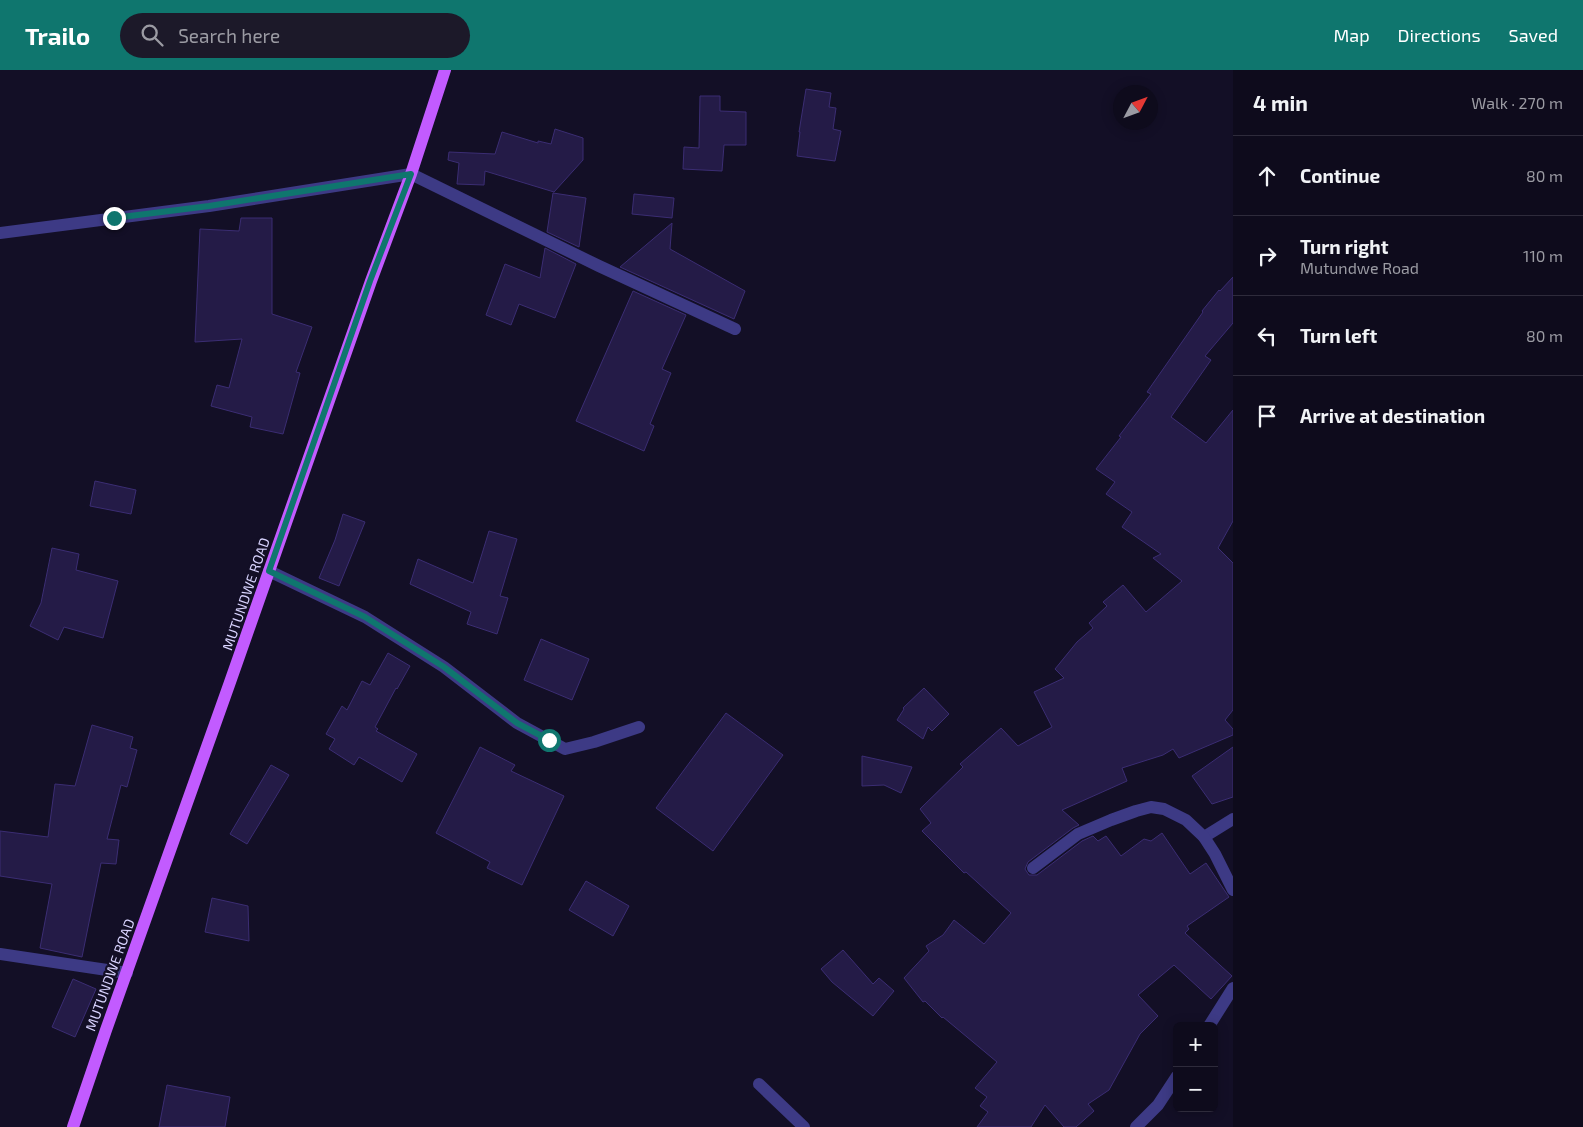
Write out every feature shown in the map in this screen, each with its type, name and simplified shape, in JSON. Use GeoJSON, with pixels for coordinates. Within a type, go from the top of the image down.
{"type":"FeatureCollection","features":[{"type":"Feature","properties":{"kind":"main road","name":"MUTUNDWE ROAD"},"geometry":{"type":"LineString","coordinates":[[73,1127],[370,281],[411,174],[445,70]]}},
{"type":"Feature","properties":{"kind":"street"},"geometry":{"type":"LineString","coordinates":[[0,233],[209,206],[411,174],[599,266],[735,329]]}},
{"type":"Feature","properties":{"kind":"street"},"geometry":{"type":"LineString","coordinates":[[269,571],[365,617],[444,667],[517,723],[566,748],[594,742],[640,727]]}},
{"type":"Feature","properties":{"kind":"street"},"geometry":{"type":"LineString","coordinates":[[1033,868],[1078,834],[1111,820],[1151,807],[1164,809],[1186,820],[1204,837],[1233,890]]}},
{"type":"Feature","properties":{"kind":"street"},"geometry":{"type":"LineString","coordinates":[[1204,837],[1233,819]]}},
{"type":"Feature","properties":{"kind":"street"},"geometry":{"type":"LineString","coordinates":[[0,954],[127,973]]}},
{"type":"Feature","properties":{"kind":"street"},"geometry":{"type":"LineString","coordinates":[[1212,1022],[1233,988]]}},
{"type":"Feature","properties":{"kind":"street"},"geometry":{"type":"LineString","coordinates":[[1136,1127],[1158,1105],[1173,1082]]}},
{"type":"Feature","properties":{"kind":"street"},"geometry":{"type":"LineString","coordinates":[[759,1084],[804,1127]]}},
{"type":"Feature","properties":{"kind":"building"},"geometry":{"type":"Polygon","coordinates":[[[806,89],[831,93],[829,107],[836,108],[833,129],[841,131],[835,161],[797,156],[806,89]]]}},
{"type":"Feature","properties":{"kind":"building"},"geometry":{"type":"Polygon","coordinates":[[[700,96],[720,96],[720,111],[746,112],[746,145],[724,145],[722,171],[683,169],[684,147],[699,148],[700,96]]]}},
{"type":"Feature","properties":{"kind":"building"},"geometry":{"type":"Polygon","coordinates":[[[555,129],[583,138],[583,160],[554,192],[485,171],[484,185],[457,184],[459,163],[448,160],[449,152],[495,154],[502,132],[538,143],[538,141],[551,144],[555,129]]]}},
{"type":"Feature","properties":{"kind":"building"},"geometry":{"type":"Polygon","coordinates":[[[553,193],[586,198],[579,247],[547,232],[553,193]]]}},
{"type":"Feature","properties":{"kind":"building"},"geometry":{"type":"Polygon","coordinates":[[[634,194],[674,198],[672,218],[632,214],[634,194]]]}},
{"type":"Feature","properties":{"kind":"building"},"geometry":{"type":"Polygon","coordinates":[[[241,218],[272,218],[272,314],[312,327],[296,372],[300,373],[283,434],[250,427],[252,417],[211,406],[217,385],[229,388],[242,339],[195,342],[200,229],[239,231],[241,218]]]}},
{"type":"Feature","properties":{"kind":"building"},"geometry":{"type":"Polygon","coordinates":[[[672,223],[670,249],[745,291],[734,319],[620,267],[672,223]]]}},
{"type":"Feature","properties":{"kind":"building"},"geometry":{"type":"Polygon","coordinates":[[[545,248],[576,264],[555,318],[519,304],[511,325],[486,315],[505,264],[540,278],[545,248]]]}},
{"type":"Feature","properties":{"kind":"building"},"geometry":{"type":"Polygon","coordinates":[[[1233,277],[1233,323],[1205,356],[1211,360],[1171,417],[1206,443],[1233,410],[1233,521],[1218,548],[1233,563],[1233,710],[1225,720],[1233,729],[1233,735],[1179,758],[1173,749],[1163,755],[1122,768],[1127,781],[1062,810],[1079,825],[1028,862],[1025,869],[1029,875],[1037,875],[1082,841],[1093,836],[1098,841],[1106,836],[1121,856],[1144,839],[1151,841],[1162,833],[1190,874],[1206,863],[1229,897],[1187,926],[1189,929],[1185,933],[1232,976],[1211,999],[1174,965],[1138,995],[1158,1016],[1140,1034],[1109,1090],[1088,1104],[1094,1111],[1076,1127],[1064,1127],[1045,1105],[1031,1127],[977,1127],[988,1112],[980,1106],[987,1097],[975,1088],[997,1062],[942,1018],[925,1001],[923,1002],[904,978],[929,951],[926,946],[943,935],[954,920],[984,944],[1011,913],[966,872],[964,873],[922,831],[931,823],[920,809],[963,767],[960,764],[1001,728],[1018,746],[1052,727],[1034,692],[1064,678],[1055,669],[1077,642],[1093,628],[1089,623],[1107,606],[1103,602],[1123,585],[1146,612],[1182,581],[1153,558],[1161,554],[1122,527],[1132,512],[1106,494],[1115,482],[1096,469],[1151,394],[1147,392],[1202,311],[1219,290],[1233,277]]]}},
{"type":"Feature","properties":{"kind":"building"},"geometry":{"type":"Polygon","coordinates":[[[633,291],[686,315],[662,369],[671,373],[650,424],[654,426],[644,451],[576,421],[633,291]]]}},
{"type":"Feature","properties":{"kind":"building"},"geometry":{"type":"Polygon","coordinates":[[[95,481],[136,490],[131,514],[90,506],[95,481]]]}},
{"type":"Feature","properties":{"kind":"building"},"geometry":{"type":"Polygon","coordinates":[[[343,514],[365,522],[339,586],[319,578],[335,540],[343,514]]]}},
{"type":"Feature","properties":{"kind":"building"},"geometry":{"type":"Polygon","coordinates":[[[489,531],[517,539],[500,596],[508,598],[497,634],[467,624],[471,612],[410,584],[418,559],[473,583],[489,531]]]}},
{"type":"Feature","properties":{"kind":"building"},"geometry":{"type":"Polygon","coordinates":[[[52,548],[79,554],[76,570],[118,581],[103,638],[64,627],[58,640],[30,626],[41,603],[52,548]]]}},
{"type":"Feature","properties":{"kind":"building"},"geometry":{"type":"Polygon","coordinates":[[[541,639],[589,659],[572,700],[524,680],[541,639]]]}},
{"type":"Feature","properties":{"kind":"building"},"geometry":{"type":"Polygon","coordinates":[[[388,653],[410,666],[375,727],[378,729],[376,731],[417,754],[402,782],[359,757],[354,765],[329,749],[335,739],[326,734],[342,706],[347,710],[362,681],[370,685],[388,653]]]}},
{"type":"Feature","properties":{"kind":"building"},"geometry":{"type":"Polygon","coordinates":[[[924,688],[949,714],[932,731],[928,727],[923,739],[897,720],[903,708],[924,688]]]}},
{"type":"Feature","properties":{"kind":"building"},"geometry":{"type":"Polygon","coordinates":[[[726,713],[783,755],[713,851],[656,808],[726,713]]]}},
{"type":"Feature","properties":{"kind":"building"},"geometry":{"type":"Polygon","coordinates":[[[92,725],[133,737],[130,748],[137,750],[127,787],[121,785],[107,839],[119,840],[116,864],[101,863],[82,957],[40,948],[52,884],[0,876],[0,831],[48,837],[55,784],[75,786],[92,725]]]}},
{"type":"Feature","properties":{"kind":"building"},"geometry":{"type":"Polygon","coordinates":[[[480,747],[515,765],[511,771],[564,796],[522,885],[487,868],[490,862],[436,833],[480,747]]]}},
{"type":"Feature","properties":{"kind":"building"},"geometry":{"type":"Polygon","coordinates":[[[1233,747],[1233,797],[1212,804],[1192,776],[1233,747]]]}},
{"type":"Feature","properties":{"kind":"building"},"geometry":{"type":"Polygon","coordinates":[[[862,756],[912,767],[901,793],[884,785],[862,786],[862,756]]]}},
{"type":"Feature","properties":{"kind":"building"},"geometry":{"type":"Polygon","coordinates":[[[271,765],[289,775],[247,844],[230,834],[271,765]]]}},
{"type":"Feature","properties":{"kind":"building"},"geometry":{"type":"Polygon","coordinates":[[[586,881],[629,906],[613,936],[569,910],[586,881]]]}},
{"type":"Feature","properties":{"kind":"building"},"geometry":{"type":"Polygon","coordinates":[[[212,898],[248,906],[249,941],[205,932],[212,898]]]}},
{"type":"Feature","properties":{"kind":"building"},"geometry":{"type":"Polygon","coordinates":[[[843,950],[873,984],[879,978],[894,991],[873,1016],[832,982],[821,969],[843,950]]]}},
{"type":"Feature","properties":{"kind":"building"},"geometry":{"type":"Polygon","coordinates":[[[73,979],[96,989],[75,1037],[52,1027],[73,979]]]}},
{"type":"Feature","properties":{"kind":"building"},"geometry":{"type":"Polygon","coordinates":[[[167,1085],[230,1097],[225,1127],[159,1127],[167,1085]]]}},
{"type":"Feature","properties":{"kind":"route"},"geometry":{"type":"LineString","coordinates":[[114,218],[209,206],[411,174],[370,281],[269,571],[365,617],[444,667],[517,723],[549,740]]}}]}
